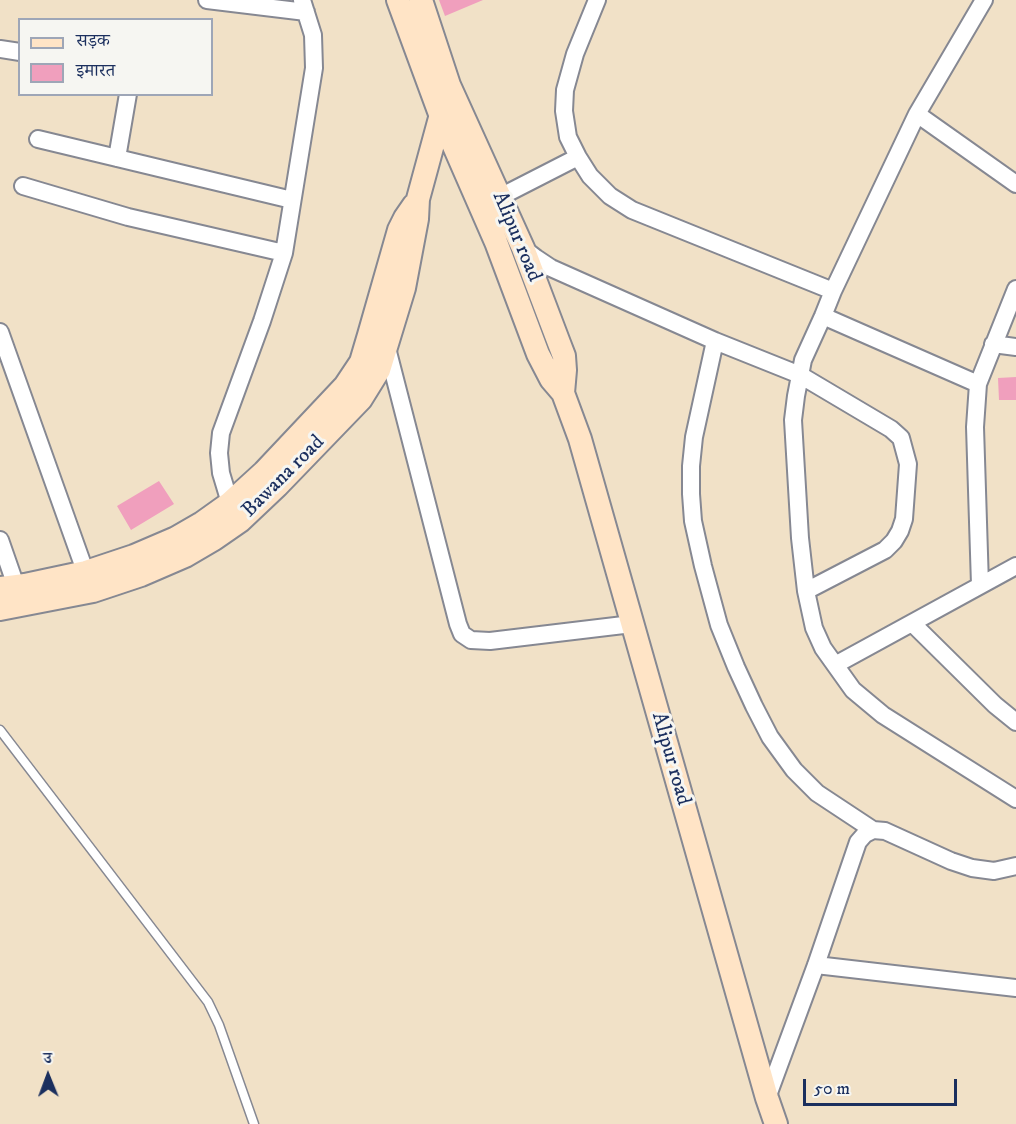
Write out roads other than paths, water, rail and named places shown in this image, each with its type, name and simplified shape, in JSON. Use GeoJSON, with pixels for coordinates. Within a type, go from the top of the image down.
{"type":"FeatureCollection","features":[{"type":"Feature","properties":{"kind":"street"},"geometry":{"type":"LineString","coordinates":[[207,0],[304,6],[313,35],[314,68],[284,253],[221,433],[219,453],[221,473],[235,512]]}},
{"type":"Feature","properties":{"kind":"street"},"geometry":{"type":"LineString","coordinates":[[398,0],[440,114]]}},
{"type":"Feature","properties":{"kind":"street"},"geometry":{"type":"LineString","coordinates":[[421,0],[449,85]]}},
{"type":"Feature","properties":{"kind":"street"},"geometry":{"type":"LineString","coordinates":[[597,0],[575,54],[565,90],[564,111],[568,137],[590,176],[610,196],[632,210],[832,291]]}},
{"type":"Feature","properties":{"kind":"street"},"geometry":{"type":"LineString","coordinates":[[984,0],[917,114],[832,291],[803,360],[794,420],[800,538],[806,591],[814,628],[823,648],[852,690],[884,715],[1016,800]]}},
{"type":"Feature","properties":{"kind":"street"},"geometry":{"type":"LineString","coordinates":[[0,49],[18,52]]}},
{"type":"Feature","properties":{"kind":"street","name":"Bawana road"},"geometry":{"type":"LineString","coordinates":[[0,609],[89,581],[202,523],[235,512],[277,486],[361,399],[379,370],[404,288],[417,219],[418,199],[449,85]]}},
{"type":"Feature","properties":{"kind":"street","name":"Alipur road"},"geometry":{"type":"LineString","coordinates":[[449,85],[490,202],[538,354],[551,379],[563,393],[580,440],[776,1124]]}},
{"type":"Feature","properties":{"kind":"street"},"geometry":{"type":"LineString","coordinates":[[117,158],[128,96]]}},
{"type":"Feature","properties":{"kind":"street","name":"Alipur road"},"geometry":{"type":"LineString","coordinates":[[440,114],[490,202],[523,248],[564,356],[563,393]]}},
{"type":"Feature","properties":{"kind":"street"},"geometry":{"type":"LineString","coordinates":[[917,114],[1016,184]]}},
{"type":"Feature","properties":{"kind":"street"},"geometry":{"type":"LineString","coordinates":[[38,139],[292,200]]}},
{"type":"Feature","properties":{"kind":"street"},"geometry":{"type":"LineString","coordinates":[[490,202],[578,157]]}},
{"type":"Feature","properties":{"kind":"street"},"geometry":{"type":"LineString","coordinates":[[23,186],[128,217],[284,253]]}},
{"type":"Feature","properties":{"kind":"street","name":"Bawana road"},"geometry":{"type":"LineString","coordinates":[[235,512],[264,472],[345,386],[361,362],[399,230],[418,199]]}},
{"type":"Feature","properties":{"kind":"street"},"geometry":{"type":"LineString","coordinates":[[523,248],[551,267],[716,341],[800,375],[891,429],[901,438],[908,464],[904,519],[894,541],[885,550],[806,591]]}},
{"type":"Feature","properties":{"kind":"street"},"geometry":{"type":"LineString","coordinates":[[980,585],[975,427],[978,384],[1016,289]]}},
{"type":"Feature","properties":{"kind":"street"},"geometry":{"type":"LineString","coordinates":[[823,316],[978,384]]}},
{"type":"Feature","properties":{"kind":"street"},"geometry":{"type":"LineString","coordinates":[[0,332],[89,581]]}},
{"type":"Feature","properties":{"kind":"street"},"geometry":{"type":"LineString","coordinates":[[716,341],[694,437],[691,466],[693,521],[719,625],[753,706],[770,737],[794,770],[817,794],[873,830],[885,831],[972,868],[994,871],[1016,866]]}},
{"type":"Feature","properties":{"kind":"street"},"geometry":{"type":"LineString","coordinates":[[993,344],[1016,347]]}},
{"type":"Feature","properties":{"kind":"street"},"geometry":{"type":"LineString","coordinates":[[387,348],[462,634],[471,640],[490,641],[632,624]]}},
{"type":"Feature","properties":{"kind":"street"},"geometry":{"type":"LineString","coordinates":[[0,540],[8,587]]}},
{"type":"Feature","properties":{"kind":"street"},"geometry":{"type":"LineString","coordinates":[[835,665],[1016,566]]}},
{"type":"Feature","properties":{"kind":"street","name":"Bawana road"},"geometry":{"type":"LineString","coordinates":[[8,587],[89,581]]}},
{"type":"Feature","properties":{"kind":"street"},"geometry":{"type":"LineString","coordinates":[[912,623],[995,705],[1016,722]]}},
{"type":"Feature","properties":{"kind":"street"},"geometry":{"type":"LineString","coordinates":[[767,1098],[858,842],[865,834],[873,830]]}},
{"type":"Feature","properties":{"kind":"street"},"geometry":{"type":"LineString","coordinates":[[816,965],[1016,987]]}},
{"type":"Feature","properties":{"kind":"lane"},"geometry":{"type":"LineString","coordinates":[[0,730],[208,1002],[219,1025],[254,1124]]}}]}
